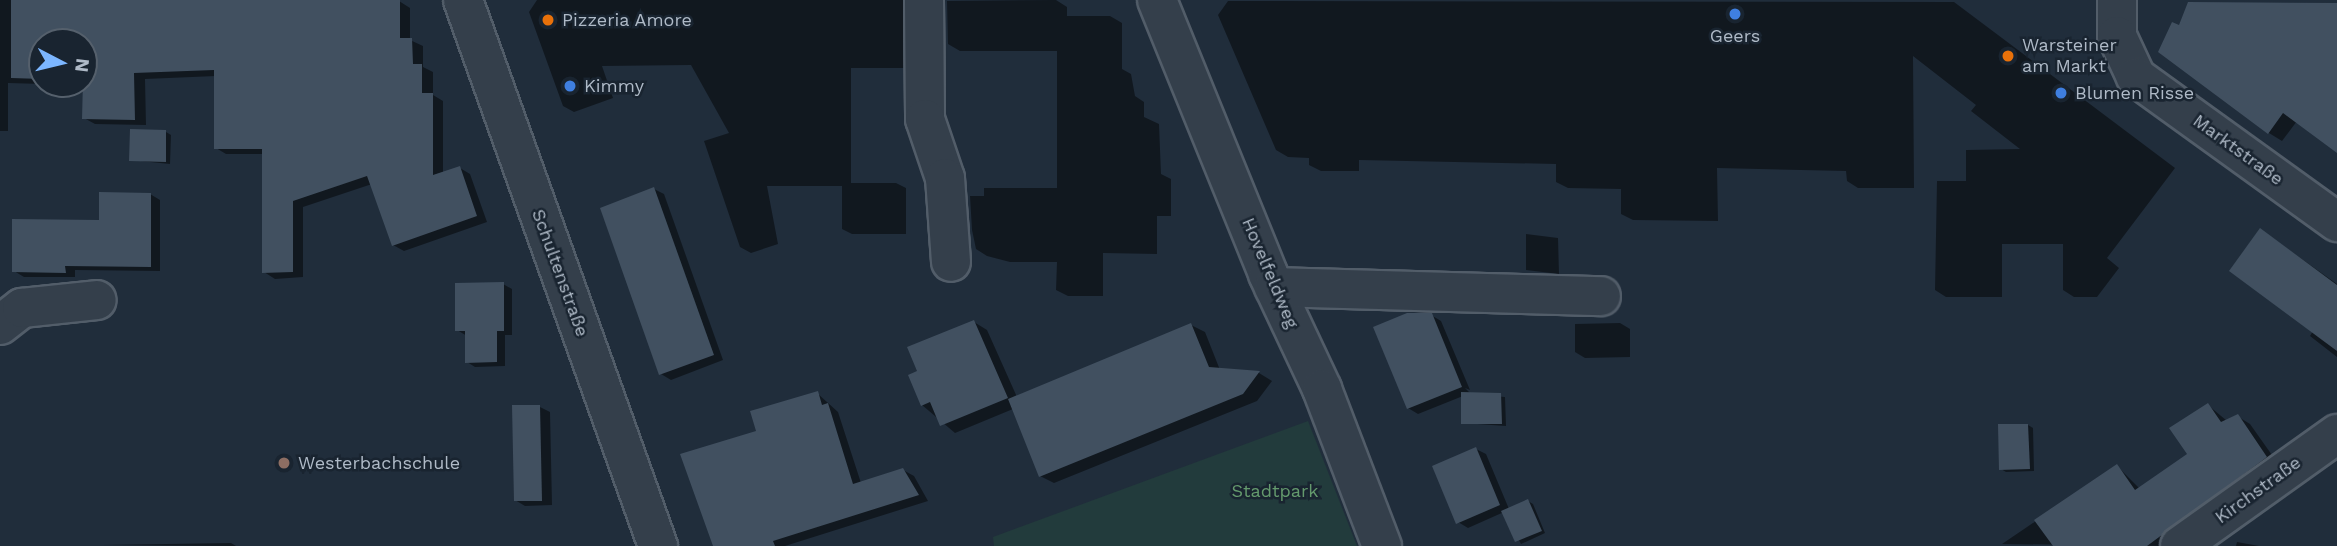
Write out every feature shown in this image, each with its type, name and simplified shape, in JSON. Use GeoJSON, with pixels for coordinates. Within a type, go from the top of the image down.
{"type":"FeatureCollection","features":[{"type":"Feature","properties":{"kind":"street","name":"Schultenstraße"},"geometry":{"type":"LineString","coordinates":[[463,0],[658,546]]}},
{"type":"Feature","properties":{"kind":"street"},"geometry":{"type":"LineString","coordinates":[[924,0],[925,119],[945,178],[951,262]]}},
{"type":"Feature","properties":{"kind":"street","name":"Hovelfeldweg"},"geometry":{"type":"LineString","coordinates":[[1157,0],[1274,286],[1322,389],[1382,546]]}},
{"type":"Feature","properties":{"kind":"street","name":"Marktstraße"},"geometry":{"type":"LineString","coordinates":[[2117,0],[2118,36],[2136,77],[2337,222]]}},
{"type":"Feature","properties":{"kind":"street"},"geometry":{"type":"LineString","coordinates":[[1274,286],[1601,296]]}},
{"type":"Feature","properties":{"kind":"street"},"geometry":{"type":"LineString","coordinates":[[0,325],[22,308],[97,300]]}},
{"type":"Feature","properties":{"kind":"street","name":"Kirchstraße"},"geometry":{"type":"LineString","coordinates":[[2180,546],[2337,433]]}},
{"type":"Feature","properties":{"kind":"green space","name":"Stadtpark"},"geometry":{"type":"Polygon","coordinates":[[[1308,421],[1357,546],[994,546],[993,537],[1308,421]]]}},
{"type":"Feature","properties":{"kind":"building"},"geometry":{"type":"Polygon","coordinates":[[[11,0],[400,0],[400,38],[412,38],[413,64],[422,64],[422,93],[433,93],[433,175],[460,166],[477,216],[392,246],[367,176],[293,201],[293,272],[262,273],[262,149],[214,149],[214,70],[134,73],[135,120],[82,119],[83,98],[98,98],[98,28],[28,28],[28,79],[11,78],[11,0]]]}},
{"type":"Feature","properties":{"kind":"building"},"geometry":{"type":"Polygon","coordinates":[[[2188,2],[2337,3],[2337,153],[2283,113],[2268,134],[2158,52],[2172,22],[2179,25],[2188,2]]]}},
{"type":"Feature","properties":{"kind":"building"},"geometry":{"type":"Polygon","coordinates":[[[130,129],[166,130],[166,162],[129,161],[130,129]]]}},
{"type":"Feature","properties":{"kind":"building"},"geometry":{"type":"Polygon","coordinates":[[[654,187],[714,355],[659,375],[600,208],[654,187]]]}},
{"type":"Feature","properties":{"kind":"building"},"geometry":{"type":"Polygon","coordinates":[[[99,192],[151,193],[151,267],[65,266],[66,273],[12,272],[12,219],[99,220],[99,192]]]}},
{"type":"Feature","properties":{"kind":"building"},"geometry":{"type":"Polygon","coordinates":[[[2260,228],[2337,285],[2337,351],[2229,271],[2260,228]]]}},
{"type":"Feature","properties":{"kind":"building"},"geometry":{"type":"Polygon","coordinates":[[[504,282],[504,331],[497,331],[497,362],[465,363],[465,331],[455,331],[455,283],[504,282]]]}},
{"type":"Feature","properties":{"kind":"building"},"geometry":{"type":"Polygon","coordinates":[[[1407,313],[1432,313],[1462,387],[1407,409],[1373,327],[1407,313]]]}},
{"type":"Feature","properties":{"kind":"building"},"geometry":{"type":"Polygon","coordinates":[[[974,320],[1008,398],[940,426],[930,402],[921,406],[908,375],[917,371],[907,347],[974,320]]]}},
{"type":"Feature","properties":{"kind":"building"},"geometry":{"type":"Polygon","coordinates":[[[1191,323],[1209,367],[1260,371],[1243,394],[1039,477],[1008,399],[1191,323]]]}},
{"type":"Feature","properties":{"kind":"building"},"geometry":{"type":"Polygon","coordinates":[[[818,391],[822,405],[828,403],[853,484],[903,468],[919,495],[773,541],[775,546],[713,546],[680,454],[756,431],[750,411],[818,391]]]}},
{"type":"Feature","properties":{"kind":"building"},"geometry":{"type":"Polygon","coordinates":[[[1461,392],[1501,393],[1502,424],[1461,424],[1461,392]]]}},
{"type":"Feature","properties":{"kind":"building"},"geometry":{"type":"Polygon","coordinates":[[[2208,403],[2221,422],[2238,414],[2267,457],[2147,546],[2053,546],[2034,520],[2117,464],[2135,490],[2187,454],[2169,428],[2208,403]]]}},
{"type":"Feature","properties":{"kind":"building"},"geometry":{"type":"Polygon","coordinates":[[[512,405],[540,405],[542,501],[514,501],[512,405]]]}},
{"type":"Feature","properties":{"kind":"building"},"geometry":{"type":"Polygon","coordinates":[[[1998,424],[2028,424],[2030,469],[1999,470],[1998,424]]]}},
{"type":"Feature","properties":{"kind":"building"},"geometry":{"type":"Polygon","coordinates":[[[1476,447],[1500,505],[1456,524],[1432,466],[1476,447]]]}},
{"type":"Feature","properties":{"kind":"building"},"geometry":{"type":"Polygon","coordinates":[[[1528,499],[1542,531],[1515,542],[1501,511],[1528,499]]]}},
{"type":"Feature","properties":{"kind":"place","name":"Geers"},"geometry":{"type":"Point","coordinates":[1735,14]}},
{"type":"Feature","properties":{"kind":"place","name":"Pizzeria Amore"},"geometry":{"type":"Point","coordinates":[548,20]}},
{"type":"Feature","properties":{"kind":"place","name":"Warsteiner am Markt"},"geometry":{"type":"Point","coordinates":[2008,56]}},
{"type":"Feature","properties":{"kind":"place","name":"Kimmy"},"geometry":{"type":"Point","coordinates":[570,86]}},
{"type":"Feature","properties":{"kind":"place","name":"Blumen Risse"},"geometry":{"type":"Point","coordinates":[2061,93]}},
{"type":"Feature","properties":{"kind":"place","name":"Westerbachschule"},"geometry":{"type":"Point","coordinates":[284,463]}}]}
